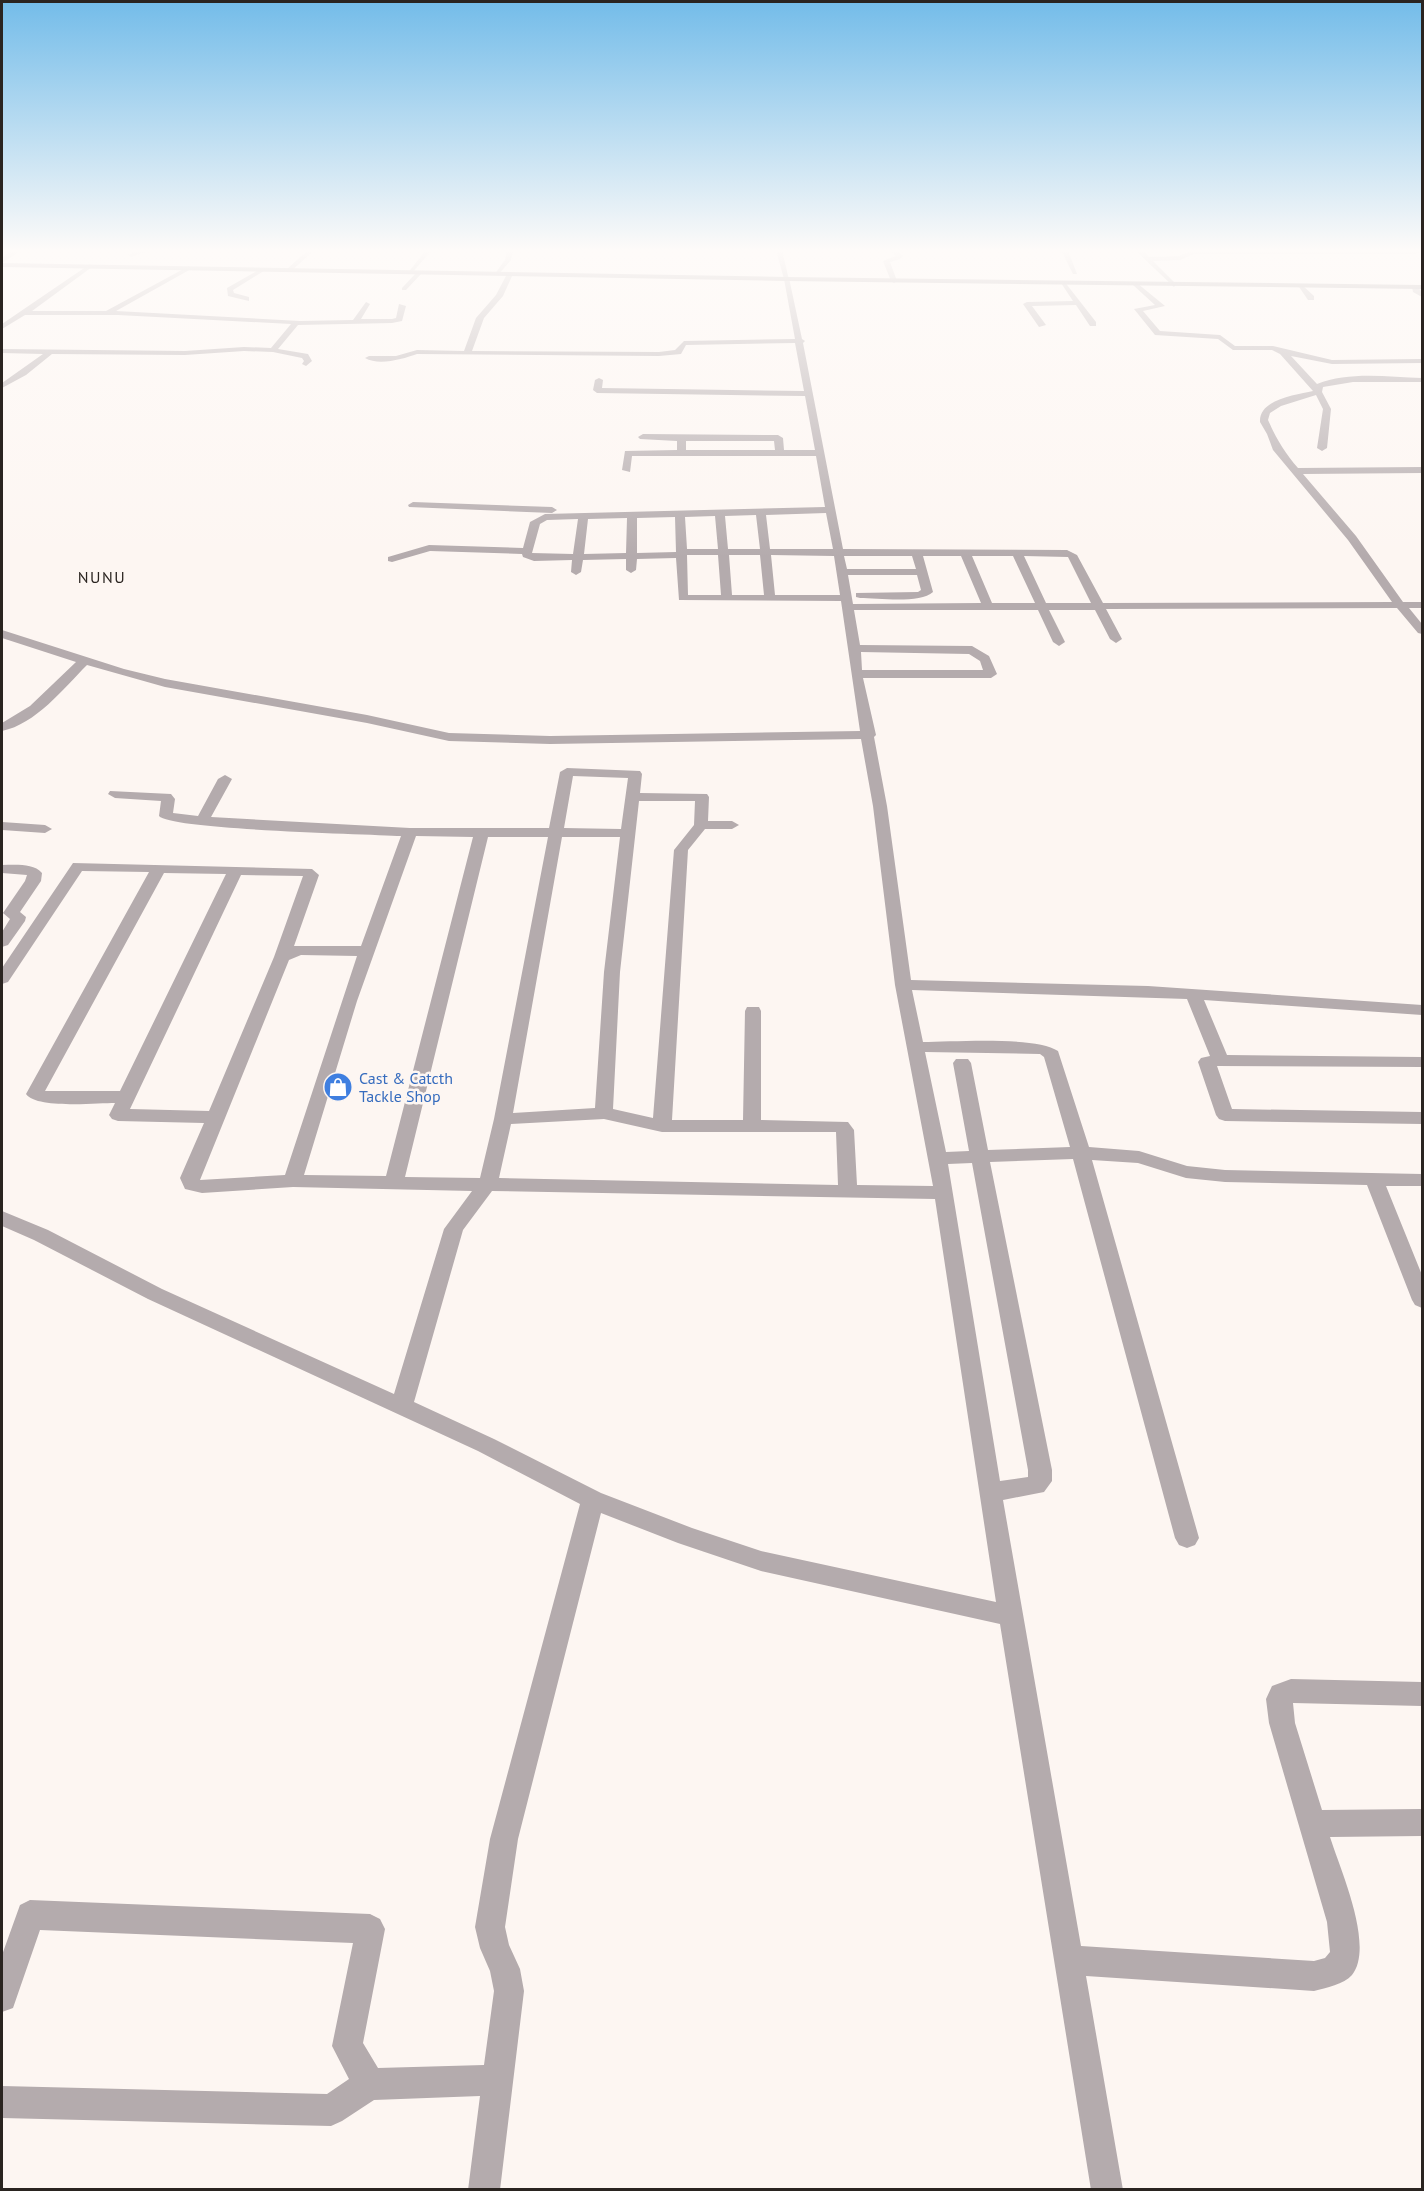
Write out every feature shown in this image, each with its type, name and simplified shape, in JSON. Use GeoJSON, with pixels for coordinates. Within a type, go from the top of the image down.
{"type":"FeatureCollection","features":[{"type":"Feature","properties":{"kind":"street"},"geometry":{"type":"LineString","coordinates":[[31,352],[207,352]]}},
{"type":"Feature","properties":{"kind":"street"},"geometry":{"type":"LineString","coordinates":[[285,352],[304,356],[308,361],[306,364]]}},
{"type":"Feature","properties":{"kind":"street"},"geometry":{"type":"LineString","coordinates":[[369,358],[396,358],[416,352]]}},
{"type":"Feature","properties":{"kind":"street"},"geometry":{"type":"LineString","coordinates":[[429,352],[676,352]]}},
{"type":"Feature","properties":{"kind":"street"},"geometry":{"type":"LineString","coordinates":[[803,352],[855,648],[856,674],[869,735],[903,985],[938,1158],[990,1492],[1107,2190]]}},
{"type":"Feature","properties":{"kind":"street"},"geometry":{"type":"LineString","coordinates":[[1234,352],[1238,360]]}},
{"type":"Feature","properties":{"kind":"street"},"geometry":{"type":"LineString","coordinates":[[1283,352],[1311,381],[1327,409],[1322,448]]}},
{"type":"Feature","properties":{"kind":"street"},"geometry":{"type":"LineString","coordinates":[[1284,352],[1332,362],[1422,361]]}},
{"type":"Feature","properties":{"kind":"street"},"geometry":{"type":"LineString","coordinates":[[2,386],[23,374],[49,353]]}},
{"type":"Feature","properties":{"kind":"street"},"geometry":{"type":"LineString","coordinates":[[595,400],[600,380]]}},
{"type":"Feature","properties":{"kind":"street"},"geometry":{"type":"LineString","coordinates":[[1317,392],[1319,386],[1331,381],[1422,380]]}},
{"type":"Feature","properties":{"kind":"street"},"geometry":{"type":"LineString","coordinates":[[597,390],[809,394]]}},
{"type":"Feature","properties":{"kind":"street"},"geometry":{"type":"LineString","coordinates":[[1317,392],[1285,400],[1264,415],[1276,448],[1352,538],[1400,605],[1422,631]]}},
{"type":"Feature","properties":{"kind":"street"},"geometry":{"type":"LineString","coordinates":[[643,437],[778,438],[780,453]]}},
{"type":"Feature","properties":{"kind":"street"},"geometry":{"type":"LineString","coordinates":[[676,456],[682,438]]}},
{"type":"Feature","properties":{"kind":"street"},"geometry":{"type":"LineString","coordinates":[[627,470],[628,453],[676,456],[820,453]]}},
{"type":"Feature","properties":{"kind":"street"},"geometry":{"type":"LineString","coordinates":[[1295,471],[1422,470]]}},
{"type":"Feature","properties":{"kind":"street"},"geometry":{"type":"LineString","coordinates":[[413,505],[580,510],[595,512],[596,516]]}},
{"type":"Feature","properties":{"kind":"street"},"geometry":{"type":"LineString","coordinates":[[831,510],[545,517],[536,520],[527,555],[534,558],[725,552],[1071,554],[1116,639]]}},
{"type":"Feature","properties":{"kind":"street"},"geometry":{"type":"LineString","coordinates":[[761,511],[770,598]]}},
{"type":"Feature","properties":{"kind":"street"},"geometry":{"type":"LineString","coordinates":[[720,512],[727,598]]}},
{"type":"Feature","properties":{"kind":"street"},"geometry":{"type":"LineString","coordinates":[[680,513],[681,597],[687,599],[846,600],[988,607],[1422,605]]}},
{"type":"Feature","properties":{"kind":"street"},"geometry":{"type":"LineString","coordinates":[[631,570],[632,515]]}},
{"type":"Feature","properties":{"kind":"street"},"geometry":{"type":"LineString","coordinates":[[576,572],[583,516]]}},
{"type":"Feature","properties":{"kind":"street"},"geometry":{"type":"LineString","coordinates":[[392,559],[429,548],[527,551]]}},
{"type":"Feature","properties":{"kind":"street"},"geometry":{"type":"LineString","coordinates":[[846,600],[925,594],[927,588],[916,553]]}},
{"type":"Feature","properties":{"kind":"street"},"geometry":{"type":"LineString","coordinates":[[965,553],[988,607]]}},
{"type":"Feature","properties":{"kind":"street"},"geometry":{"type":"LineString","coordinates":[[1017,553],[1059,642]]}},
{"type":"Feature","properties":{"kind":"street"},"geometry":{"type":"LineString","coordinates":[[841,572],[921,572]]}},
{"type":"Feature","properties":{"kind":"street"},"geometry":{"type":"LineString","coordinates":[[2,634],[84,661],[165,683],[367,719],[449,737],[550,740],[869,735]]}},
{"type":"Feature","properties":{"kind":"street"},"geometry":{"type":"LineString","coordinates":[[855,648],[972,650],[985,659],[991,674],[856,674]]}},
{"type":"Feature","properties":{"kind":"street"},"geometry":{"type":"LineString","coordinates":[[2,728],[30,712],[84,661]]}},
{"type":"Feature","properties":{"kind":"street"},"geometry":{"type":"LineString","coordinates":[[402,1405],[454,1228],[488,1183],[567,772],[635,774],[612,972],[604,1113]]}},
{"type":"Feature","properties":{"kind":"street"},"geometry":{"type":"LineString","coordinates":[[202,821],[225,779]]}},
{"type":"Feature","properties":{"kind":"street"},"geometry":{"type":"LineString","coordinates":[[633,797],[703,792],[701,825],[681,850],[662,1126]]}},
{"type":"Feature","properties":{"kind":"street"},"geometry":{"type":"LineString","coordinates":[[115,794],[166,797],[168,800],[166,816],[202,821],[410,832],[628,833]]}},
{"type":"Feature","properties":{"kind":"street"},"geometry":{"type":"LineString","coordinates":[[701,825],[732,825]]}},
{"type":"Feature","properties":{"kind":"street"},"geometry":{"type":"LineString","coordinates":[[2,826],[45,829]]}},
{"type":"Feature","properties":{"kind":"street"},"geometry":{"type":"LineString","coordinates":[[394,1181],[482,831]]}},
{"type":"Feature","properties":{"kind":"street"},"geometry":{"type":"LineString","coordinates":[[293,1181],[366,951],[410,832]]}},
{"type":"Feature","properties":{"kind":"street"},"geometry":{"type":"LineString","coordinates":[[2,979],[78,866],[307,872],[310,875],[282,957],[190,1178],[192,1184],[202,1187],[293,1181],[394,1181],[942,1193]]}},
{"type":"Feature","properties":{"kind":"street"},"geometry":{"type":"LineString","coordinates":[[2,868],[28,870],[35,873],[33,881],[6,913],[18,916],[2,942]]}},
{"type":"Feature","properties":{"kind":"street"},"geometry":{"type":"LineString","coordinates":[[127,1097],[42,1097],[35,1094],[159,868]]}},
{"type":"Feature","properties":{"kind":"street"},"geometry":{"type":"LineString","coordinates":[[216,1117],[118,1115],[236,870]]}},
{"type":"Feature","properties":{"kind":"street"},"geometry":{"type":"LineString","coordinates":[[282,957],[299,950],[366,951]]}},
{"type":"Feature","properties":{"kind":"street"},"geometry":{"type":"LineString","coordinates":[[903,985],[1194,995],[1422,1010]]}},
{"type":"Feature","properties":{"kind":"street"},"geometry":{"type":"LineString","coordinates":[[1194,995],[1220,1059]]}},
{"type":"Feature","properties":{"kind":"street"},"geometry":{"type":"LineString","coordinates":[[752,1126],[753,1011]]}},
{"type":"Feature","properties":{"kind":"street"},"geometry":{"type":"LineString","coordinates":[[915,1047],[1032,1048],[1049,1051],[1081,1153],[1167,1473],[1187,1538]]}},
{"type":"Feature","properties":{"kind":"street"},"geometry":{"type":"LineString","coordinates":[[1422,1062],[1220,1059],[1207,1062],[1225,1115],[1422,1118]]}},
{"type":"Feature","properties":{"kind":"street"},"geometry":{"type":"LineString","coordinates":[[962,1063],[1040,1470],[1040,1481],[1035,1485],[990,1492]]}},
{"type":"Feature","properties":{"kind":"street"},"geometry":{"type":"LineString","coordinates":[[502,1119],[604,1113],[662,1126],[843,1127],[848,1191]]}},
{"type":"Feature","properties":{"kind":"street"},"geometry":{"type":"LineString","coordinates":[[938,1158],[1081,1153],[1139,1157],[1186,1172],[1306,1179],[1422,1180]]}},
{"type":"Feature","properties":{"kind":"street"},"geometry":{"type":"LineString","coordinates":[[1374,1179],[1422,1300]]}},
{"type":"Feature","properties":{"kind":"street"},"geometry":{"type":"LineString","coordinates":[[2,1218],[41,1235],[155,1294],[357,1388],[402,1405],[593,1500],[686,1536],[761,1561],[1011,1616]]}},
{"type":"Feature","properties":{"kind":"street"},"geometry":{"type":"LineString","coordinates":[[484,2190],[509,1991],[505,1969],[495,1948],[490,1927],[494,1899],[504,1839],[593,1500]]}},
{"type":"Feature","properties":{"kind":"street"},"geometry":{"type":"LineString","coordinates":[[1067,1960],[1314,1976],[1334,1972],[1342,1964],[1346,1954],[1342,1922],[1282,1723],[1279,1699],[1281,1694],[1291,1691],[1422,1694]]}},
{"type":"Feature","properties":{"kind":"street"},"geometry":{"type":"LineString","coordinates":[[1314,1824],[1422,1822]]}},
{"type":"Feature","properties":{"kind":"street"},"geometry":{"type":"LineString","coordinates":[[2,1996],[30,1915],[370,1929],[347,2046],[370,2084]]}},
{"type":"Feature","properties":{"kind":"street"},"geometry":{"type":"LineString","coordinates":[[2,2102],[331,2110],[370,2084],[498,2080]]}},
{"type":"Feature","properties":{"kind":"place","name":"Cast & Catcth Tackle Shop"},"geometry":{"type":"Point","coordinates":[338,1087]}},
{"type":"Feature","properties":{"kind":"district","name":"NUNU"},"geometry":{"type":"Point","coordinates":[102,577]}}]}
